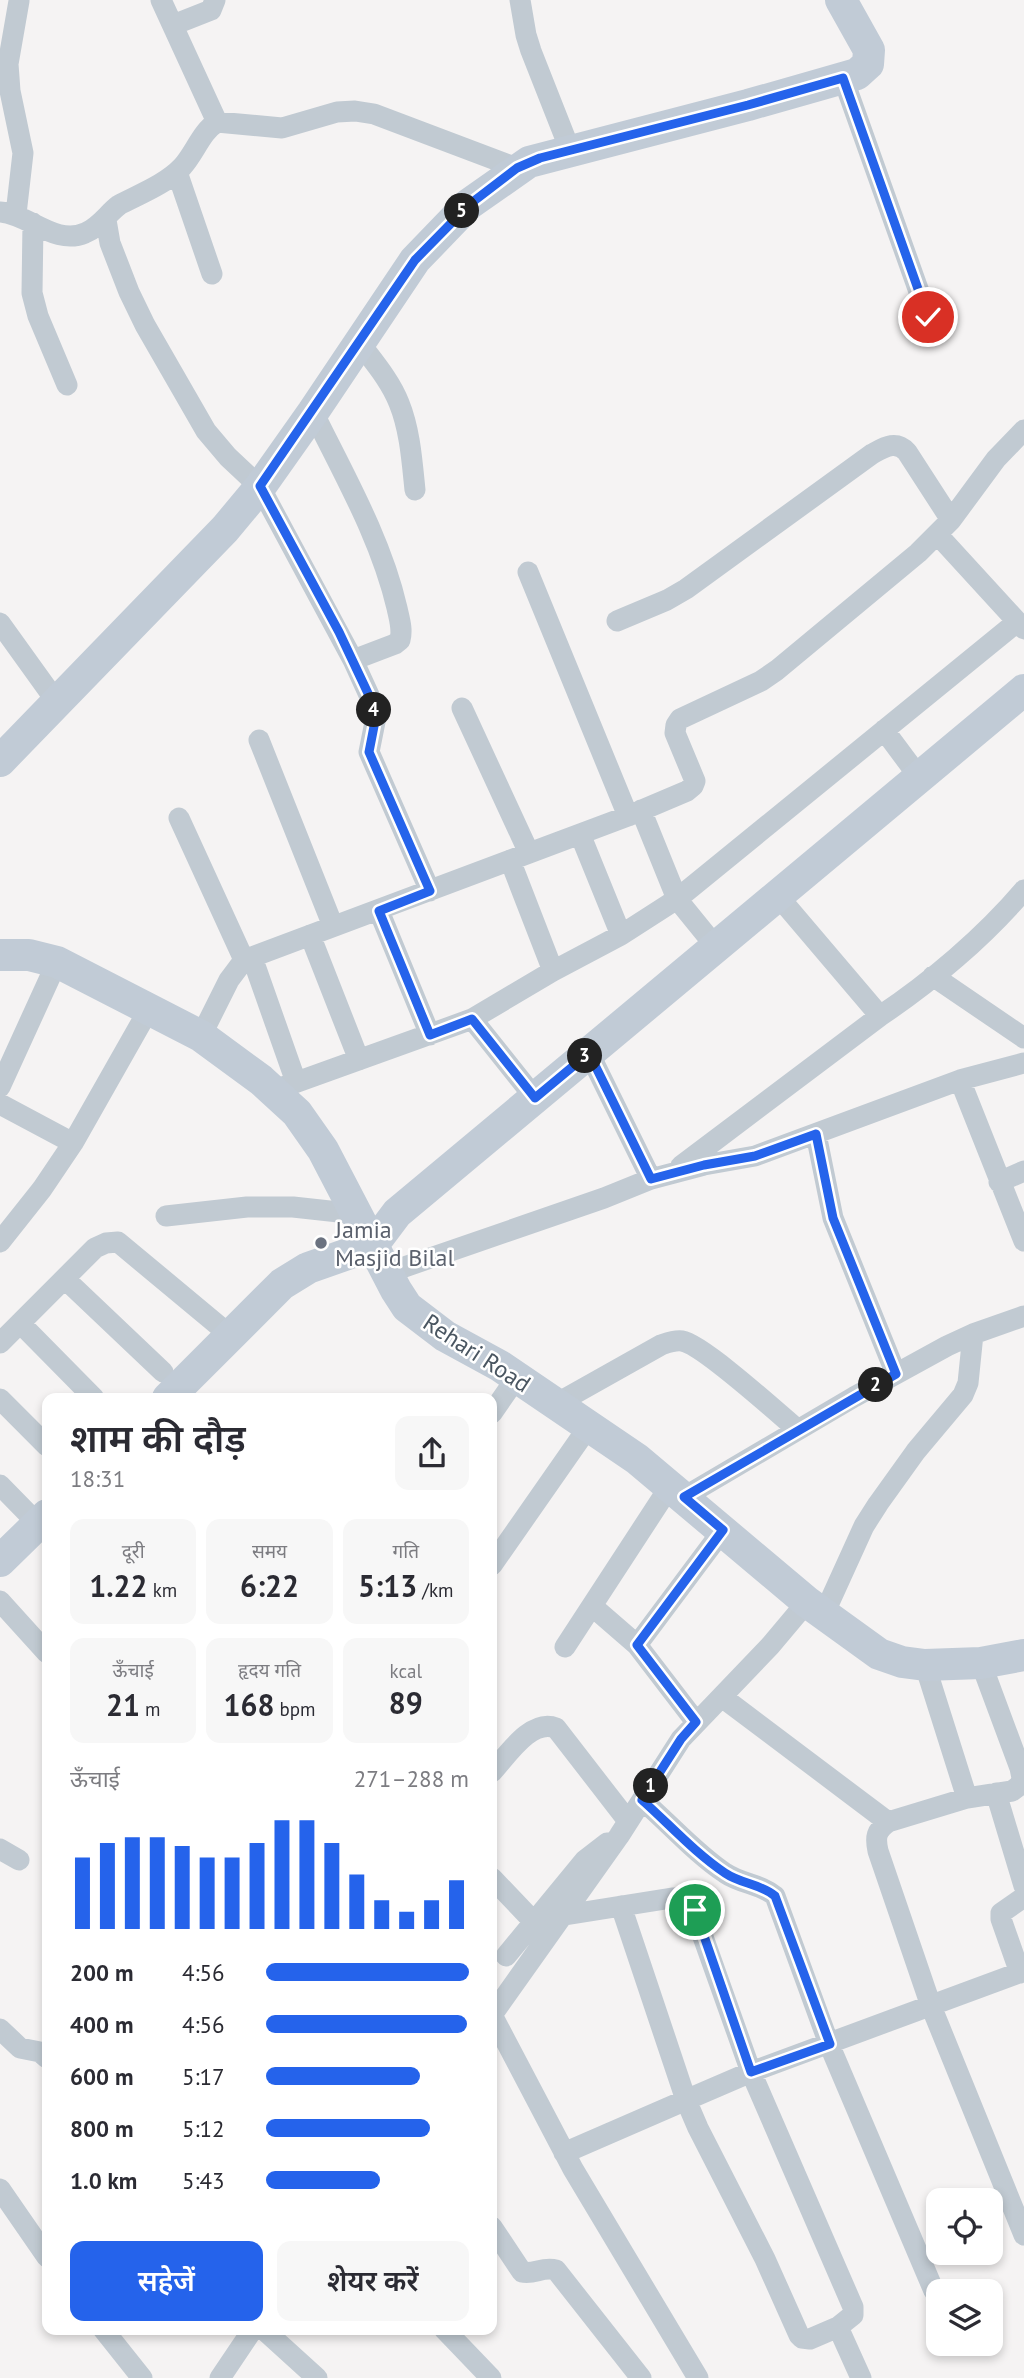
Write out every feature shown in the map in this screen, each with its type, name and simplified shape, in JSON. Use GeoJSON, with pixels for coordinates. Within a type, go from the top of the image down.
{"type":"FeatureCollection","features":[{"type":"Feature","properties":{"kind":"main road"},"geometry":{"type":"LineString","coordinates":[[0,761],[225,529],[260,486],[313,412],[415,260],[470,204],[529,162],[748,105],[843,78],[864,69],[869,57],[865,43],[841,0]]}},
{"type":"Feature","properties":{"kind":"main road"},"geometry":{"type":"LineString","coordinates":[[177,1389],[271,1295],[295,1275],[373,1245],[397,1213],[1024,690]]}},
{"type":"Feature","properties":{"kind":"main road","name":"Rehari Road"},"geometry":{"type":"LineString","coordinates":[[0,955],[29,955],[57,961],[201,1036],[284,1086],[297,1113],[323,1150],[407,1307],[445,1336],[517,1377],[636,1459],[816,1608],[879,1654],[902,1662],[925,1665],[981,1663],[1024,1655]]}},
{"type":"Feature","properties":{"kind":"main road"},"geometry":{"type":"LineString","coordinates":[[0,1561],[42,1526]]}},
{"type":"Feature","properties":{"kind":"street"},"geometry":{"type":"LineString","coordinates":[[161,0],[217,122]]}},
{"type":"Feature","properties":{"kind":"street"},"geometry":{"type":"LineString","coordinates":[[173,25],[211,9],[215,0]]}},
{"type":"Feature","properties":{"kind":"street"},"geometry":{"type":"LineString","coordinates":[[520,0],[528,43],[570,150]]}},
{"type":"Feature","properties":{"kind":"street"},"geometry":{"type":"LineString","coordinates":[[19,1],[8,64],[10,91],[23,153],[16,216],[38,316],[67,385]]}},
{"type":"Feature","properties":{"kind":"street"},"geometry":{"type":"LineString","coordinates":[[843,78],[928,317]]}},
{"type":"Feature","properties":{"kind":"street"},"geometry":{"type":"LineString","coordinates":[[16,216],[58,235],[84,234],[106,220],[120,205],[177,172],[210,127],[217,122],[282,128],[337,112],[355,111],[374,114],[517,168]]}},
{"type":"Feature","properties":{"kind":"street"},"geometry":{"type":"LineString","coordinates":[[177,172],[212,274]]}},
{"type":"Feature","properties":{"kind":"street"},"geometry":{"type":"LineString","coordinates":[[106,220],[110,243],[129,292],[197,417],[228,457],[260,486],[353,660],[376,716],[369,743],[371,758],[430,891]]}},
{"type":"Feature","properties":{"kind":"street"},"geometry":{"type":"LineString","coordinates":[[359,342],[389,384],[398,402],[409,440],[415,490]]}},
{"type":"Feature","properties":{"kind":"street"},"geometry":{"type":"LineString","coordinates":[[313,412],[378,547],[391,585],[401,628],[400,640],[395,644],[353,660]]}},
{"type":"Feature","properties":{"kind":"street"},"geometry":{"type":"LineString","coordinates":[[201,1036],[229,980],[248,958],[379,911],[687,791],[693,786],[694,776],[676,733],[676,725],[680,719],[761,681],[777,670],[918,553],[944,527],[996,459],[1024,430]]}},
{"type":"Feature","properties":{"kind":"street"},"geometry":{"type":"LineString","coordinates":[[179,818],[248,958],[284,1086],[472,1019],[621,935],[677,899],[884,730],[1020,626],[944,527],[907,452],[896,445],[887,446],[872,454],[686,589],[617,621]]}},
{"type":"Feature","properties":{"kind":"street"},"geometry":{"type":"LineString","coordinates":[[527,572],[635,813],[677,899],[716,947]]}},
{"type":"Feature","properties":{"kind":"street"},"geometry":{"type":"LineString","coordinates":[[0,624],[56,701]]}},
{"type":"Feature","properties":{"kind":"street"},"geometry":{"type":"LineString","coordinates":[[462,708],[520,856],[553,971]]}},
{"type":"Feature","properties":{"kind":"street"},"geometry":{"type":"LineString","coordinates":[[884,730],[919,777]]}},
{"type":"Feature","properties":{"kind":"street"},"geometry":{"type":"LineString","coordinates":[[259,740],[333,926]]}},
{"type":"Feature","properties":{"kind":"street"},"geometry":{"type":"LineString","coordinates":[[580,834],[621,935]]}},
{"type":"Feature","properties":{"kind":"street"},"geometry":{"type":"LineString","coordinates":[[673,1172],[911,995],[1008,909],[1024,890]]}},
{"type":"Feature","properties":{"kind":"street"},"geometry":{"type":"LineString","coordinates":[[778,896],[880,1016]]}},
{"type":"Feature","properties":{"kind":"street"},"geometry":{"type":"LineString","coordinates":[[379,911],[430,1035]]}},
{"type":"Feature","properties":{"kind":"street"},"geometry":{"type":"LineString","coordinates":[[310,934],[359,1060]]}},
{"type":"Feature","properties":{"kind":"street"},"geometry":{"type":"LineString","coordinates":[[0,1087],[57,961]]}},
{"type":"Feature","properties":{"kind":"street"},"geometry":{"type":"LineString","coordinates":[[933,976],[1024,1038]]}},
{"type":"Feature","properties":{"kind":"street"},"geometry":{"type":"LineString","coordinates":[[0,1242],[42,1189],[73,1143],[149,1009]]}},
{"type":"Feature","properties":{"kind":"street"},"geometry":{"type":"LineString","coordinates":[[472,1019],[535,1098]]}},
{"type":"Feature","properties":{"kind":"street"},"geometry":{"type":"LineString","coordinates":[[589,1053],[651,1179]]}},
{"type":"Feature","properties":{"kind":"street"},"geometry":{"type":"LineString","coordinates":[[387,1273],[604,1198],[651,1179],[755,1156],[960,1080],[1024,1063]]}},
{"type":"Feature","properties":{"kind":"street"},"geometry":{"type":"LineString","coordinates":[[960,1080],[1024,1241]]}},
{"type":"Feature","properties":{"kind":"street"},"geometry":{"type":"LineString","coordinates":[[0,1104],[73,1143]]}},
{"type":"Feature","properties":{"kind":"street"},"geometry":{"type":"LineString","coordinates":[[816,1134],[836,1228],[896,1374]]}},
{"type":"Feature","properties":{"kind":"street"},"geometry":{"type":"LineString","coordinates":[[999,1182],[1024,1171]]}},
{"type":"Feature","properties":{"kind":"street"},"geometry":{"type":"LineString","coordinates":[[166,1216],[247,1207],[293,1207],[357,1214]]}},
{"type":"Feature","properties":{"kind":"street"},"geometry":{"type":"LineString","coordinates":[[0,1343],[96,1248],[106,1243],[118,1242],[231,1336]]}},
{"type":"Feature","properties":{"kind":"street"},"geometry":{"type":"LineString","coordinates":[[65,1279],[177,1389]]}},
{"type":"Feature","properties":{"kind":"street"},"geometry":{"type":"LineString","coordinates":[[565,1647],[592,1606],[677,1492],[798,1430],[973,1334],[1024,1316]]}},
{"type":"Feature","properties":{"kind":"street"},"geometry":{"type":"LineString","coordinates":[[20,1323],[89,1393]]}},
{"type":"Feature","properties":{"kind":"street"},"geometry":{"type":"LineString","coordinates":[[497,2008],[624,1829],[681,1739],[816,1608],[877,1504],[916,1451],[963,1395],[968,1383],[973,1334]]}},
{"type":"Feature","properties":{"kind":"street"},"geometry":{"type":"LineString","coordinates":[[556,1404],[661,1345],[683,1341],[710,1357],[798,1430]]}},
{"type":"Feature","properties":{"kind":"street"},"geometry":{"type":"LineString","coordinates":[[497,1406],[517,1377]]}},
{"type":"Feature","properties":{"kind":"street"},"geometry":{"type":"LineString","coordinates":[[0,1399],[42,1441]]}},
{"type":"Feature","properties":{"kind":"street"},"geometry":{"type":"LineString","coordinates":[[497,1557],[589,1426]]}},
{"type":"Feature","properties":{"kind":"street"},"geometry":{"type":"LineString","coordinates":[[0,1486],[42,1522]]}},
{"type":"Feature","properties":{"kind":"street"},"geometry":{"type":"LineString","coordinates":[[637,1645],[723,1530]]}},
{"type":"Feature","properties":{"kind":"street"},"geometry":{"type":"LineString","coordinates":[[0,1601],[42,1647]]}},
{"type":"Feature","properties":{"kind":"street"},"geometry":{"type":"LineString","coordinates":[[592,1606],[637,1645],[696,1722]]}},
{"type":"Feature","properties":{"kind":"street"},"geometry":{"type":"LineString","coordinates":[[981,1663],[1022,1778],[1020,1785],[1012,1791],[967,1798],[888,1822],[878,1830],[876,1839],[877,1851],[932,2006],[1024,2235]]}},
{"type":"Feature","properties":{"kind":"street"},"geometry":{"type":"LineString","coordinates":[[925,1665],[967,1798]]}},
{"type":"Feature","properties":{"kind":"street"},"geometry":{"type":"LineString","coordinates":[[722,1697],[888,1822]]}},
{"type":"Feature","properties":{"kind":"street"},"geometry":{"type":"LineString","coordinates":[[497,1759],[532,1730],[549,1725],[556,1728],[624,1829]]}},
{"type":"Feature","properties":{"kind":"street"},"geometry":{"type":"LineString","coordinates":[[996,1793],[1024,1886]]}},
{"type":"Feature","properties":{"kind":"street"},"geometry":{"type":"LineString","coordinates":[[642,1800],[722,1871],[775,1896],[830,2044],[929,2279]]}},
{"type":"Feature","properties":{"kind":"street"},"geometry":{"type":"LineString","coordinates":[[522,1973],[499,1948],[533,1921],[585,1860],[624,1829]]}},
{"type":"Feature","properties":{"kind":"street"},"geometry":{"type":"LineString","coordinates":[[0,1849],[19,1860]]}},
{"type":"Feature","properties":{"kind":"street"},"geometry":{"type":"LineString","coordinates":[[497,1883],[533,1921]]}},
{"type":"Feature","properties":{"kind":"street"},"geometry":{"type":"LineString","coordinates":[[564,2153],[751,2072],[1022,1972],[1001,1919],[1004,1909],[1024,1897]]}},
{"type":"Feature","properties":{"kind":"street"},"geometry":{"type":"LineString","coordinates":[[565,1915],[621,1906],[672,1898],[684,1898],[691,1903],[751,2072],[853,2306],[853,2315],[838,2327],[810,2339],[799,2335],[686,2100],[621,1906]]}},
{"type":"Feature","properties":{"kind":"street"},"geometry":{"type":"LineString","coordinates":[[497,2025],[564,2153],[698,2378]]}},
{"type":"Feature","properties":{"kind":"street"},"geometry":{"type":"LineString","coordinates":[[0,2029],[20,2048],[42,2052]]}},
{"type":"Feature","properties":{"kind":"street"},"geometry":{"type":"LineString","coordinates":[[0,2189],[42,2250]]}},
{"type":"Feature","properties":{"kind":"street"},"geometry":{"type":"LineString","coordinates":[[497,2234],[522,2272],[528,2274],[549,2268],[556,2270],[641,2378]]}},
{"type":"Feature","properties":{"kind":"street"},"geometry":{"type":"LineString","coordinates":[[838,2327],[861,2378]]}},
{"type":"Feature","properties":{"kind":"street"},"geometry":{"type":"LineString","coordinates":[[108,2335],[142,2378]]}},
{"type":"Feature","properties":{"kind":"street"},"geometry":{"type":"LineString","coordinates":[[220,2378],[249,2335]]}},
{"type":"Feature","properties":{"kind":"street"},"geometry":{"type":"LineString","coordinates":[[270,2335],[317,2378]]}},
{"type":"Feature","properties":{"kind":"street"},"geometry":{"type":"LineString","coordinates":[[450,2335],[491,2378]]}},
{"type":"Feature","properties":{"kind":"place","name":"Jamia Masjid Bilal"},"geometry":{"type":"Point","coordinates":[321,1243]}},
{"type":"Feature","properties":{"kind":"route"},"geometry":{"type":"LineString","coordinates":[[695,1910],[751,2072],[830,2044],[775,1896],[722,1871],[642,1800],[681,1739],[696,1722],[637,1645],[723,1530],[684,1497],[896,1374],[843,1248],[833,1218],[816,1134],[755,1156],[704,1165],[651,1179],[589,1053],[535,1098],[472,1019],[430,1035],[379,911],[430,891],[369,752],[376,716],[374,706],[339,632],[260,486],[415,260],[470,204],[517,168],[540,158],[843,78],[928,317]]}}]}
